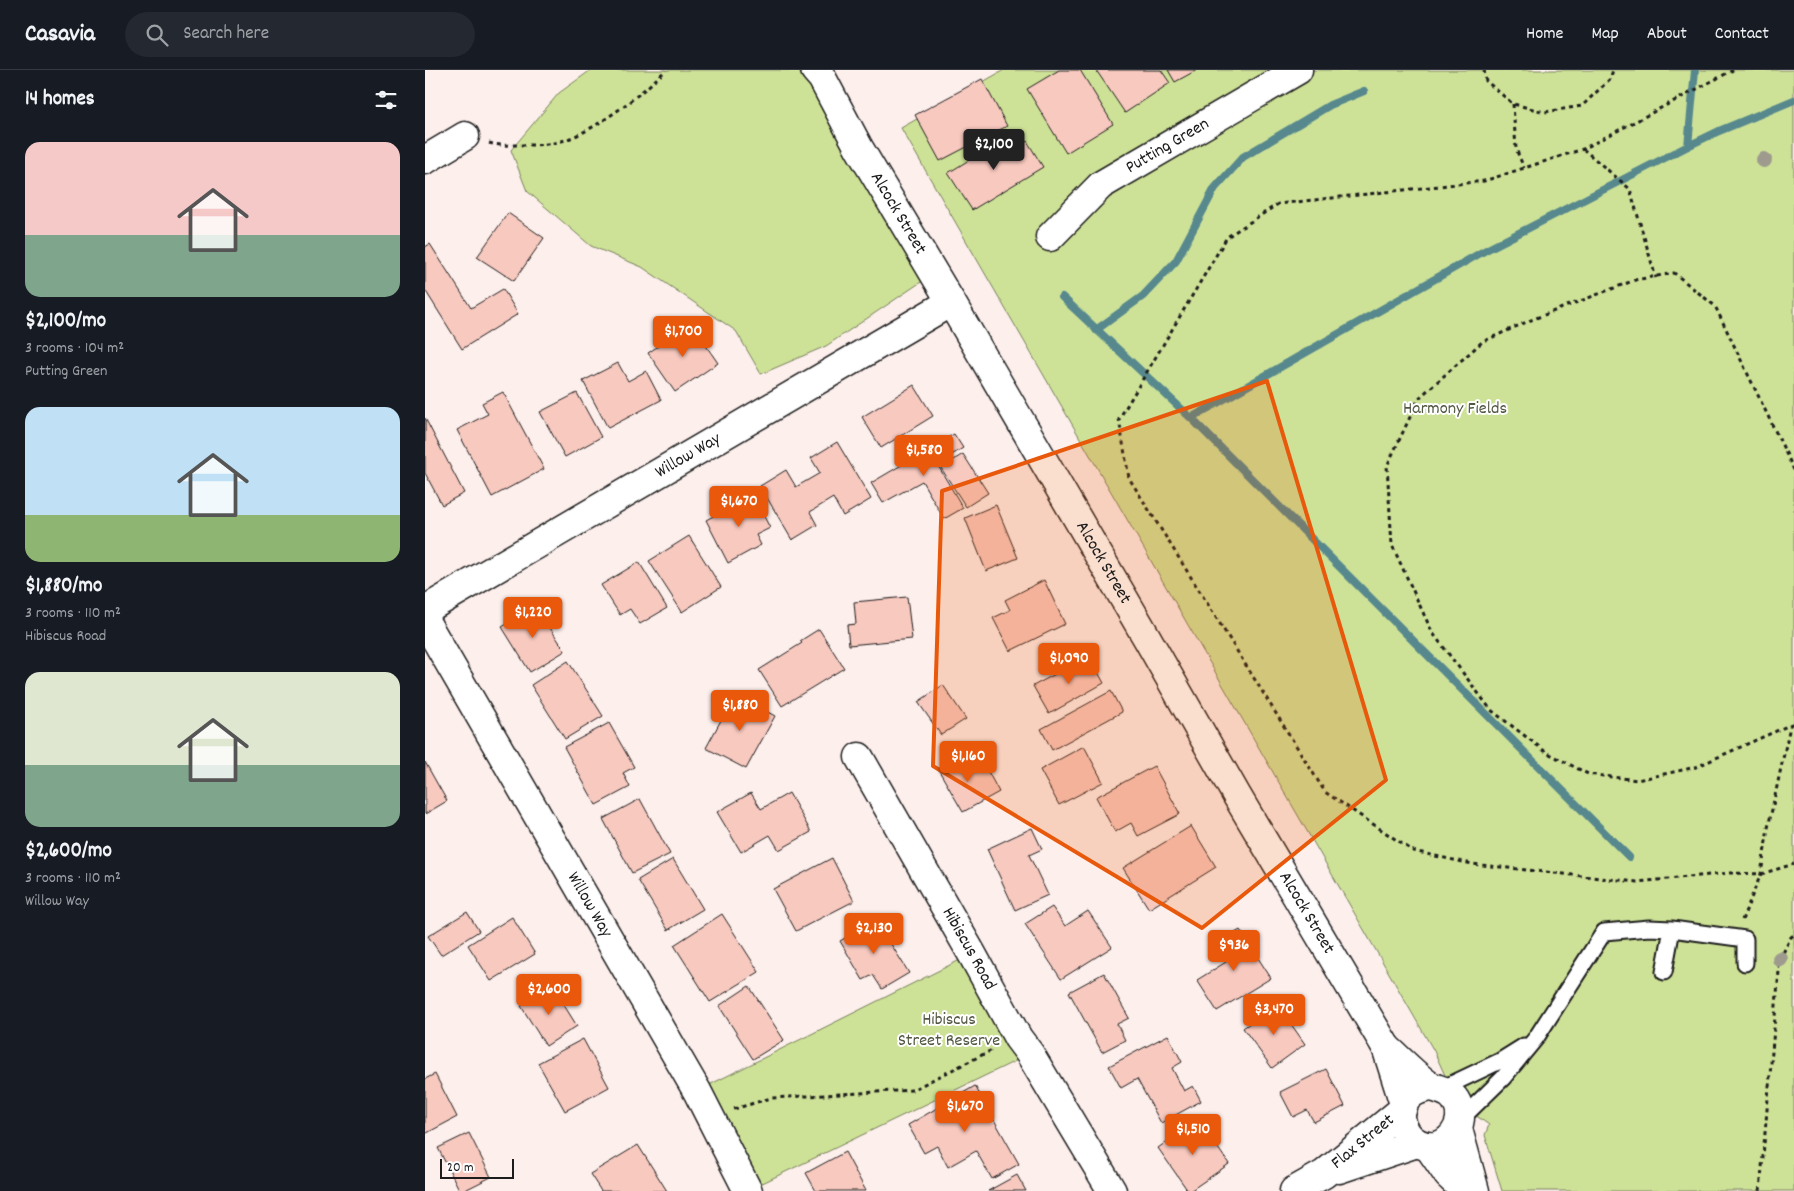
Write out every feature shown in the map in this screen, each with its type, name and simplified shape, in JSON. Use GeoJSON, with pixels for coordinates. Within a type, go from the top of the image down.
{"type":"FeatureCollection","features":[{"type":"Feature","properties":{"kind":"street","name":"Putting Green"},"geometry":{"type":"LineString","coordinates":[[1050,237],[1101,185],[1298,70]]}},
{"type":"Feature","properties":{"kind":"street","name":"Alcock Street"},"geometry":{"type":"LineString","coordinates":[[819,73],[859,148],[951,302],[1237,796],[1386,1047],[1403,1107],[1400,1119],[1408,1136],[1423,1145],[1465,1191]]}},
{"type":"Feature","properties":{"kind":"street"},"geometry":{"type":"LineString","coordinates":[[425,160],[465,136]]}},
{"type":"Feature","properties":{"kind":"street","name":"Willow Way"},"geometry":{"type":"LineString","coordinates":[[425,610],[951,302]]}},
{"type":"Feature","properties":{"kind":"street","name":"Willow Way"},"geometry":{"type":"LineString","coordinates":[[425,621],[692,1082],[748,1191]]}},
{"type":"Feature","properties":{"kind":"street","name":"Hibiscus Road"},"geometry":{"type":"LineString","coordinates":[[859,757],[973,954],[1018,1038],[1030,1054],[1112,1191]]}},
{"type":"Feature","properties":{"kind":"street","name":"Alcock Street"},"geometry":{"type":"LineString","coordinates":[[1386,1047],[1436,1088],[1450,1094],[1457,1102],[1460,1111],[1459,1125],[1475,1191]]}},
{"type":"Feature","properties":{"kind":"street"},"geometry":{"type":"LineString","coordinates":[[1403,1107],[1410,1095],[1420,1089],[1436,1088]]}},
{"type":"Feature","properties":{"kind":"street","name":"Flax Street"},"geometry":{"type":"LineString","coordinates":[[1293,1191],[1323,1174],[1403,1107]]}},
{"type":"Feature","properties":{"kind":"street"},"geometry":{"type":"LineString","coordinates":[[1423,1145],[1440,1145],[1451,1139],[1459,1125]]}},
{"type":"Feature","properties":{"kind":"street","name":"Flax Street"},"geometry":{"type":"LineString","coordinates":[[1323,1174],[1423,1145]]}},
{"type":"Feature","properties":{"kind":"lane"},"geometry":{"type":"LineString","coordinates":[[1459,1125],[1503,1078],[1536,1038],[1604,932],[1649,928],[1672,929],[1745,940],[1745,963]]}},
{"type":"Feature","properties":{"kind":"lane"},"geometry":{"type":"LineString","coordinates":[[1664,972],[1672,929]]}},
{"type":"Feature","properties":{"kind":"lane"},"geometry":{"type":"LineString","coordinates":[[1436,1088],[1500,1060],[1536,1038]]}},
{"type":"Feature","properties":{"kind":"path"},"geometry":{"type":"LineString","coordinates":[[465,136],[497,145],[541,145],[566,140],[590,128],[640,94],[666,70]]}},
{"type":"Feature","properties":{"kind":"path"},"geometry":{"type":"LineString","coordinates":[[1483,70],[1486,81],[1513,104],[1545,112],[1582,106],[1610,79],[1613,70]]}},
{"type":"Feature","properties":{"kind":"path"},"geometry":{"type":"LineString","coordinates":[[1733,70],[1583,149],[1483,181],[1278,204],[1227,237],[1119,419],[1129,478],[1325,792],[1413,851],[1472,864],[1637,882],[1730,873],[1761,874],[1794,864]]}},
{"type":"Feature","properties":{"kind":"path"},"geometry":{"type":"LineString","coordinates":[[1513,104],[1516,149],[1524,168]]}},
{"type":"Feature","properties":{"kind":"path"},"geometry":{"type":"LineString","coordinates":[[1583,149],[1630,189],[1656,278]]}},
{"type":"Feature","properties":{"kind":"path"},"geometry":{"type":"LineString","coordinates":[[1792,724],[1696,767],[1637,780],[1588,774],[1546,752],[1491,710],[1431,632],[1392,545],[1387,466],[1419,398],[1482,342],[1531,320],[1635,280],[1656,278],[1674,273],[1715,306],[1794,470]]}},
{"type":"Feature","properties":{"kind":"path"},"geometry":{"type":"LineString","coordinates":[[1740,927],[1761,874],[1768,828],[1792,724]]}},
{"type":"Feature","properties":{"kind":"path"},"geometry":{"type":"LineString","coordinates":[[1760,1191],[1780,959],[1794,934]]}},
{"type":"Feature","properties":{"kind":"path"},"geometry":{"type":"LineString","coordinates":[[709,1116],[771,1098],[912,1090],[1018,1038]]}},
{"type":"Feature","properties":{"kind":"highlighted area"},"geometry":{"type":"Polygon","coordinates":[[[1267,381],[1386,780],[1202,928],[933,766],[942,491],[1267,381]]]}},
{"type":"Feature","properties":{"kind":"green space"},"geometry":{"type":"Polygon","coordinates":[[[591,70],[807,70],[927,278],[826,346],[761,374],[736,331],[642,267],[591,246],[527,191],[511,150],[559,93],[591,70]]]}},
{"type":"Feature","properties":{"kind":"green space","name":"Harmony Fields"},"geometry":{"type":"Polygon","coordinates":[[[1004,70],[1794,70],[1794,1191],[1502,1191],[1485,1135],[1489,1125],[1457,1102],[1434,1051],[901,128],[1004,70]]]}},
{"type":"Feature","properties":{"kind":"green space","name":"Hibiscus Street Reserve"},"geometry":{"type":"Polygon","coordinates":[[[972,954],[1030,1054],[748,1190],[697,1091],[972,954]]]}},
{"type":"Feature","properties":{"kind":"building"},"geometry":{"type":"Polygon","coordinates":[[[1059,70],[1080,70],[1113,124],[1066,153],[1027,89],[1059,70]]]}},
{"type":"Feature","properties":{"kind":"building"},"geometry":{"type":"Polygon","coordinates":[[[1096,70],[1161,70],[1170,83],[1125,113],[1096,70]]]}},
{"type":"Feature","properties":{"kind":"building"},"geometry":{"type":"Polygon","coordinates":[[[1168,70],[1197,70],[1175,82],[1168,70]]]}},
{"type":"Feature","properties":{"kind":"building"},"geometry":{"type":"Polygon","coordinates":[[[982,79],[1007,126],[940,161],[915,115],[982,79]]]}},
{"type":"Feature","properties":{"kind":"building"},"geometry":{"type":"Polygon","coordinates":[[[1008,136],[1016,149],[1027,141],[1043,167],[972,210],[948,173],[1008,136]]]}},
{"type":"Feature","properties":{"kind":"building"},"geometry":{"type":"Polygon","coordinates":[[[508,213],[544,238],[514,281],[477,257],[508,213]]]}},
{"type":"Feature","properties":{"kind":"building"},"geometry":{"type":"Polygon","coordinates":[[[430,244],[471,308],[503,289],[518,314],[462,349],[425,290],[425,247],[430,244]]]}},
{"type":"Feature","properties":{"kind":"building"},"geometry":{"type":"Polygon","coordinates":[[[691,324],[718,363],[675,392],[648,353],[691,324]]]}},
{"type":"Feature","properties":{"kind":"building"},"geometry":{"type":"Polygon","coordinates":[[[618,363],[628,381],[646,371],[661,400],[608,428],[583,381],[618,363]]]}},
{"type":"Feature","properties":{"kind":"building"},"geometry":{"type":"Polygon","coordinates":[[[914,385],[933,416],[881,448],[862,417],[914,385]]]}},
{"type":"Feature","properties":{"kind":"building"},"geometry":{"type":"Polygon","coordinates":[[[503,392],[544,469],[492,497],[457,430],[488,414],[482,403],[503,392]]]}},
{"type":"Feature","properties":{"kind":"building"},"geometry":{"type":"Polygon","coordinates":[[[577,393],[601,437],[565,457],[540,412],[577,393]]]}},
{"type":"Feature","properties":{"kind":"building"},"geometry":{"type":"Polygon","coordinates":[[[425,418],[464,493],[442,505],[425,473],[425,418]]]}},
{"type":"Feature","properties":{"kind":"building"},"geometry":{"type":"Polygon","coordinates":[[[954,434],[963,448],[937,464],[963,508],[944,519],[922,481],[883,503],[871,483],[954,434]]]}},
{"type":"Feature","properties":{"kind":"building"},"geometry":{"type":"Polygon","coordinates":[[[837,442],[871,499],[843,516],[833,498],[810,512],[817,525],[792,540],[760,486],[786,470],[796,487],[820,473],[811,458],[837,442]]]}},
{"type":"Feature","properties":{"kind":"building"},"geometry":{"type":"Polygon","coordinates":[[[963,454],[988,493],[966,507],[941,468],[963,454]]]}},
{"type":"Feature","properties":{"kind":"building"},"geometry":{"type":"Polygon","coordinates":[[[753,495],[770,528],[756,535],[761,545],[728,563],[706,520],[753,495]]]}},
{"type":"Feature","properties":{"kind":"building"},"geometry":{"type":"Polygon","coordinates":[[[996,505],[1018,558],[986,571],[965,518],[996,505]]]}},
{"type":"Feature","properties":{"kind":"building"},"geometry":{"type":"Polygon","coordinates":[[[689,536],[721,587],[682,612],[649,561],[689,536]]]}},
{"type":"Feature","properties":{"kind":"building"},"geometry":{"type":"Polygon","coordinates":[[[639,562],[667,608],[640,624],[630,609],[620,615],[601,585],[639,562]]]}},
{"type":"Feature","properties":{"kind":"building"},"geometry":{"type":"Polygon","coordinates":[[[1044,580],[1065,624],[1010,651],[993,618],[1010,610],[1005,600],[1044,580]]]}},
{"type":"Feature","properties":{"kind":"building"},"geometry":{"type":"Polygon","coordinates":[[[907,597],[912,639],[849,645],[847,625],[856,624],[854,602],[907,597]]]}},
{"type":"Feature","properties":{"kind":"building"},"geometry":{"type":"Polygon","coordinates":[[[536,606],[565,651],[530,672],[502,627],[536,606]]]}},
{"type":"Feature","properties":{"kind":"building"},"geometry":{"type":"Polygon","coordinates":[[[819,629],[844,668],[782,706],[759,670],[802,643],[800,641],[819,629]]]}},
{"type":"Feature","properties":{"kind":"building"},"geometry":{"type":"Polygon","coordinates":[[[1089,656],[1104,683],[1049,714],[1033,686],[1089,656]]]}},
{"type":"Feature","properties":{"kind":"building"},"geometry":{"type":"Polygon","coordinates":[[[568,661],[603,716],[565,739],[531,685],[568,661]]]}},
{"type":"Feature","properties":{"kind":"building"},"geometry":{"type":"Polygon","coordinates":[[[943,685],[966,719],[941,735],[918,702],[943,685]]]}},
{"type":"Feature","properties":{"kind":"building"},"geometry":{"type":"Polygon","coordinates":[[[1111,691],[1122,712],[1052,750],[1041,729],[1111,691]]]}},
{"type":"Feature","properties":{"kind":"building"},"geometry":{"type":"Polygon","coordinates":[[[735,694],[775,716],[746,769],[706,748],[735,694]]]}},
{"type":"Feature","properties":{"kind":"building"},"geometry":{"type":"Polygon","coordinates":[[[609,723],[634,767],[623,773],[630,787],[596,805],[564,747],[609,723]]]}},
{"type":"Feature","properties":{"kind":"building"},"geometry":{"type":"Polygon","coordinates":[[[1084,746],[1103,782],[1059,805],[1040,770],[1084,746]]]}},
{"type":"Feature","properties":{"kind":"building"},"geometry":{"type":"Polygon","coordinates":[[[965,754],[975,771],[985,766],[999,792],[963,812],[938,769],[965,754]]]}},
{"type":"Feature","properties":{"kind":"building"},"geometry":{"type":"Polygon","coordinates":[[[425,762],[447,801],[425,814],[425,762]]]}},
{"type":"Feature","properties":{"kind":"building"},"geometry":{"type":"Polygon","coordinates":[[[1154,766],[1180,814],[1138,836],[1131,823],[1115,832],[1096,797],[1154,766]]]}},
{"type":"Feature","properties":{"kind":"building"},"geometry":{"type":"Polygon","coordinates":[[[751,793],[761,809],[789,793],[811,832],[779,850],[770,835],[741,852],[717,812],[751,793]]]}},
{"type":"Feature","properties":{"kind":"building"},"geometry":{"type":"Polygon","coordinates":[[[640,799],[670,854],[632,873],[603,819],[640,799]]]}},
{"type":"Feature","properties":{"kind":"building"},"geometry":{"type":"Polygon","coordinates":[[[1191,826],[1216,867],[1149,909],[1123,868],[1191,826]]]}},
{"type":"Feature","properties":{"kind":"building"},"geometry":{"type":"Polygon","coordinates":[[[1032,828],[1042,849],[1029,855],[1048,895],[1015,910],[987,849],[1032,828]]]}},
{"type":"Feature","properties":{"kind":"building"},"geometry":{"type":"Polygon","coordinates":[[[832,858],[854,901],[796,931],[773,889],[832,858]]]}},
{"type":"Feature","properties":{"kind":"building"},"geometry":{"type":"Polygon","coordinates":[[[673,859],[703,909],[668,930],[638,880],[673,859]]]}},
{"type":"Feature","properties":{"kind":"building"},"geometry":{"type":"Polygon","coordinates":[[[1052,907],[1065,926],[1088,911],[1112,947],[1061,979],[1025,924],[1052,907]]]}},
{"type":"Feature","properties":{"kind":"building"},"geometry":{"type":"Polygon","coordinates":[[[467,912],[479,931],[441,955],[428,936],[467,912]]]}},
{"type":"Feature","properties":{"kind":"building"},"geometry":{"type":"Polygon","coordinates":[[[722,914],[759,972],[710,1002],[674,945],[722,914]]]}},
{"type":"Feature","properties":{"kind":"building"},"geometry":{"type":"Polygon","coordinates":[[[512,917],[535,954],[491,981],[468,945],[512,917]]]}},
{"type":"Feature","properties":{"kind":"building"},"geometry":{"type":"Polygon","coordinates":[[[876,920],[909,973],[882,989],[873,975],[863,980],[840,941],[876,920]]]}},
{"type":"Feature","properties":{"kind":"building"},"geometry":{"type":"Polygon","coordinates":[[[1240,930],[1271,978],[1217,1011],[1197,980],[1226,962],[1215,945],[1240,930]]]}},
{"type":"Feature","properties":{"kind":"building"},"geometry":{"type":"Polygon","coordinates":[[[1104,973],[1129,1018],[1117,1024],[1125,1040],[1102,1052],[1069,992],[1104,973]]]}},
{"type":"Feature","properties":{"kind":"building"},"geometry":{"type":"Polygon","coordinates":[[[552,986],[577,1026],[546,1046],[521,1006],[552,986]]]}},
{"type":"Feature","properties":{"kind":"building"},"geometry":{"type":"Polygon","coordinates":[[[749,986],[784,1040],[753,1059],[719,1006],[749,986]]]}},
{"type":"Feature","properties":{"kind":"building"},"geometry":{"type":"Polygon","coordinates":[[[1277,1004],[1305,1044],[1272,1068],[1243,1028],[1277,1004]]]}},
{"type":"Feature","properties":{"kind":"building"},"geometry":{"type":"Polygon","coordinates":[[[1168,1035],[1182,1062],[1172,1068],[1184,1091],[1193,1086],[1201,1101],[1161,1123],[1137,1079],[1121,1088],[1109,1066],[1168,1035]]]}},
{"type":"Feature","properties":{"kind":"building"},"geometry":{"type":"Polygon","coordinates":[[[583,1039],[609,1087],[565,1111],[538,1063],[583,1039]]]}},
{"type":"Feature","properties":{"kind":"building"},"geometry":{"type":"Polygon","coordinates":[[[1326,1069],[1345,1106],[1314,1122],[1307,1110],[1293,1117],[1280,1092],[1326,1069]]]}},
{"type":"Feature","properties":{"kind":"building"},"geometry":{"type":"Polygon","coordinates":[[[435,1074],[457,1117],[425,1134],[425,1079],[435,1074]]]}},
{"type":"Feature","properties":{"kind":"building"},"geometry":{"type":"Polygon","coordinates":[[[975,1086],[1019,1164],[992,1179],[976,1151],[948,1167],[937,1146],[924,1153],[908,1125],[975,1086]]]}},
{"type":"Feature","properties":{"kind":"building"},"geometry":{"type":"Polygon","coordinates":[[[1198,1119],[1229,1164],[1188,1191],[1158,1148],[1198,1119]]]}},
{"type":"Feature","properties":{"kind":"building"},"geometry":{"type":"Polygon","coordinates":[[[469,1133],[491,1177],[460,1191],[438,1148],[469,1133]]]}},
{"type":"Feature","properties":{"kind":"building"},"geometry":{"type":"Polygon","coordinates":[[[638,1145],[667,1191],[601,1191],[590,1174],[638,1145]]]}},
{"type":"Feature","properties":{"kind":"building"},"geometry":{"type":"Polygon","coordinates":[[[845,1152],[866,1191],[816,1191],[806,1173],[845,1152]]]}},
{"type":"Feature","properties":{"kind":"building"},"geometry":{"type":"Polygon","coordinates":[[[1017,1175],[1026,1191],[988,1191],[1017,1175]]]}},
{"type":"Feature","properties":{"kind":"waterway"},"geometry":{"type":"LineString","coordinates":[[1688,146],[1695,70]]}},
{"type":"Feature","properties":{"kind":"waterway"},"geometry":{"type":"LineString","coordinates":[[1096,330],[1143,296],[1176,261],[1215,188],[1243,157],[1330,105],[1364,91]]}},
{"type":"Feature","properties":{"kind":"waterway"},"geometry":{"type":"LineString","coordinates":[[1191,418],[1484,251],[1688,146],[1794,100]]}},
{"type":"Feature","properties":{"kind":"waterway"},"geometry":{"type":"LineString","coordinates":[[1062,297],[1191,418],[1629,857]]}}]}
